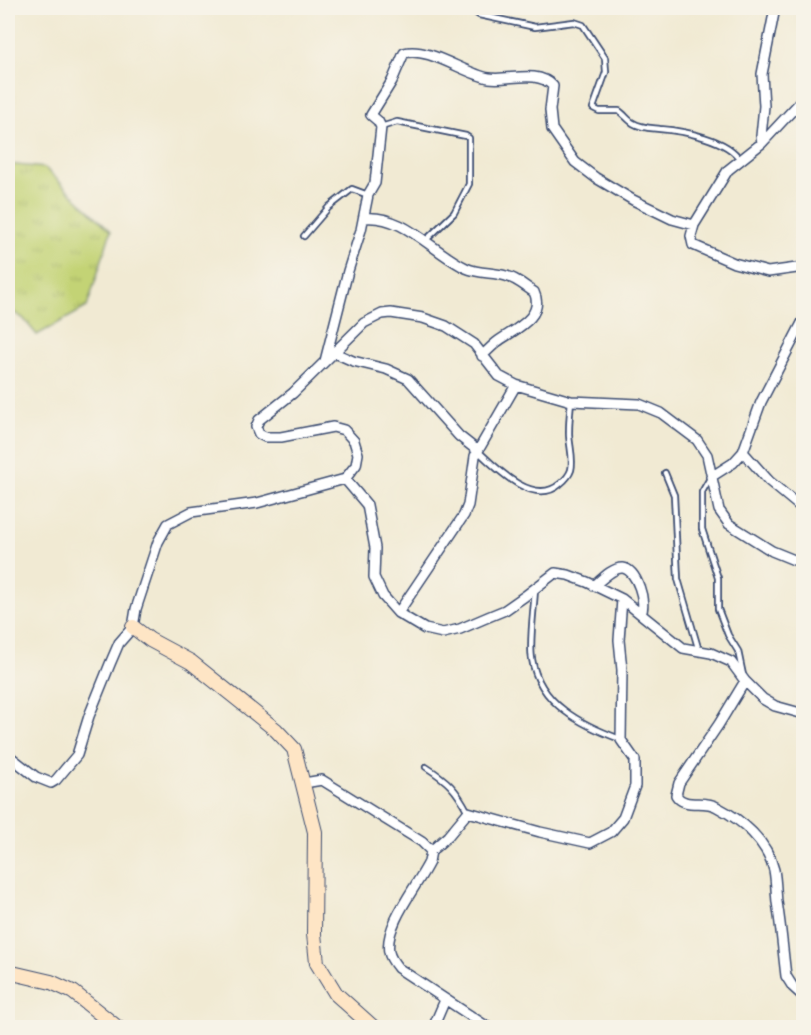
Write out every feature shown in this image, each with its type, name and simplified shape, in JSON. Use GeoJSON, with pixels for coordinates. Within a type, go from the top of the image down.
{"type":"FeatureCollection","features":[{"type":"Feature","properties":{"kind":"street"},"geometry":{"type":"LineString","coordinates":[[762,143],[760,136],[764,105],[762,74],[775,8]]}},
{"type":"Feature","properties":{"kind":"street"},"geometry":{"type":"LineString","coordinates":[[782,8],[804,9]]}},
{"type":"Feature","properties":{"kind":"street"},"geometry":{"type":"LineString","coordinates":[[325,364],[368,195],[375,183],[381,127],[371,115],[392,81],[404,53],[422,53],[489,78],[538,78],[548,81],[553,86],[549,110],[552,129],[575,162],[633,200],[672,219],[694,225]]}},
{"type":"Feature","properties":{"kind":"street"},"geometry":{"type":"LineString","coordinates":[[804,98],[762,143],[728,170],[694,225],[691,236],[693,245],[734,263],[768,272],[804,267]]}},
{"type":"Feature","properties":{"kind":"street"},"geometry":{"type":"LineString","coordinates":[[364,218],[376,217],[390,221],[463,266],[479,273],[508,276],[534,292],[537,302],[533,314],[517,330],[498,341],[482,356]]}},
{"type":"Feature","properties":{"kind":"street"},"geometry":{"type":"LineString","coordinates":[[8,755],[36,777],[51,783],[77,755],[89,716],[119,643],[132,627],[158,542],[168,524],[191,512],[257,503],[345,479],[356,465],[358,454],[354,441],[344,430],[333,428],[280,437],[259,434],[256,427],[258,420],[325,364],[364,323],[382,314],[391,313],[423,318],[446,326],[474,344],[499,376],[516,385],[571,401],[639,404],[661,413],[697,440],[707,455],[719,510],[729,524],[772,551],[804,564]]}},
{"type":"Feature","properties":{"kind":"street"},"geometry":{"type":"LineString","coordinates":[[711,477],[733,463],[742,452],[761,402],[804,319]]}},
{"type":"Feature","properties":{"kind":"street"},"geometry":{"type":"LineString","coordinates":[[334,353],[353,361],[386,369],[408,379],[459,436],[478,451]]}},
{"type":"Feature","properties":{"kind":"street"},"geometry":{"type":"LineString","coordinates":[[398,614],[464,515],[468,505],[475,456],[516,385]]}},
{"type":"Feature","properties":{"kind":"street"},"geometry":{"type":"LineString","coordinates":[[742,452],[769,481],[804,510]]}},
{"type":"Feature","properties":{"kind":"street"},"geometry":{"type":"LineString","coordinates":[[345,479],[367,505],[375,548],[374,577],[383,597],[398,614],[425,628],[443,633],[460,629],[505,609],[535,590],[555,573],[568,575],[622,599],[683,648],[723,656],[763,699],[775,706],[804,714]]}},
{"type":"Feature","properties":{"kind":"street"},"geometry":{"type":"LineString","coordinates":[[594,585],[620,568],[629,570],[636,580],[644,606],[641,614]]}},
{"type":"Feature","properties":{"kind":"street"},"geometry":{"type":"LineString","coordinates":[[489,1028],[398,968],[389,952],[389,939],[394,925],[429,862],[431,851],[468,812],[590,843],[611,832],[623,818],[635,786],[635,760],[621,740],[622,670],[619,640],[622,599]]}},
{"type":"Feature","properties":{"kind":"street"},"geometry":{"type":"LineString","coordinates":[[132,627],[150,640],[191,662],[276,730],[294,749],[315,832],[314,934],[318,963],[336,994],[374,1028]]}},
{"type":"Feature","properties":{"kind":"street"},"geometry":{"type":"LineString","coordinates":[[745,681],[679,783],[676,795],[679,800],[688,803],[710,803],[736,818],[752,831],[766,850],[774,870],[786,976],[793,987],[804,997]]}},
{"type":"Feature","properties":{"kind":"street"},"geometry":{"type":"LineString","coordinates":[[304,783],[322,780],[422,842],[431,851]]}},
{"type":"Feature","properties":{"kind":"street"},"geometry":{"type":"LineString","coordinates":[[8,972],[51,982],[73,993],[118,1028]]}},
{"type":"Feature","properties":{"kind":"street"},"geometry":{"type":"LineString","coordinates":[[433,1028],[445,1000]]}},
{"type":"Feature","properties":{"kind":"lane"},"geometry":{"type":"LineString","coordinates":[[469,8],[479,15],[535,27],[574,22],[583,25],[605,58],[606,72],[593,108],[599,111],[619,111],[633,123],[645,128],[663,129],[718,141],[733,150],[740,160]]}},
{"type":"Feature","properties":{"kind":"lane"},"geometry":{"type":"LineString","coordinates":[[381,127],[397,122],[469,138],[469,184],[454,213],[425,241]]}},
{"type":"Feature","properties":{"kind":"lane"},"geometry":{"type":"LineString","coordinates":[[304,236],[329,207],[352,189],[368,195]]}},
{"type":"Feature","properties":{"kind":"lane"},"geometry":{"type":"LineString","coordinates":[[478,451],[501,472],[524,487],[541,493],[555,489],[568,476],[572,466],[569,433],[571,401]]}},
{"type":"Feature","properties":{"kind":"lane"},"geometry":{"type":"LineString","coordinates":[[665,474],[674,495],[678,579],[699,651]]}},
{"type":"Feature","properties":{"kind":"lane"},"geometry":{"type":"LineString","coordinates":[[711,477],[702,492],[702,529],[718,578],[718,609],[728,635],[738,651],[745,681]]}},
{"type":"Feature","properties":{"kind":"lane"},"geometry":{"type":"LineString","coordinates":[[535,590],[531,659],[539,682],[566,714],[588,727],[621,740]]}},
{"type":"Feature","properties":{"kind":"lane"},"geometry":{"type":"LineString","coordinates":[[426,767],[458,792],[468,812]]}},
{"type":"Feature","properties":{"kind":"green space"},"geometry":{"type":"Polygon","coordinates":[[[8,164],[45,168],[111,231],[87,307],[37,335],[23,318],[8,309],[8,164]]]}}]}
